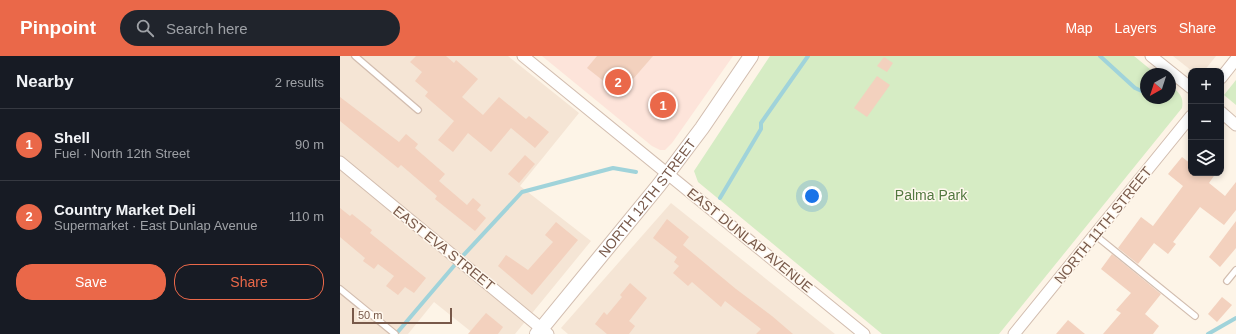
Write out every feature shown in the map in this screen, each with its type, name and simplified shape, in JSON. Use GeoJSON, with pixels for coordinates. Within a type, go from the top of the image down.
{"type":"FeatureCollection","features":[{"type":"Feature","properties":{"kind":"street","name":"EAST DUNLAP AVENUE"},"geometry":{"type":"LineString","coordinates":[[523,56],[864,334]]}},
{"type":"Feature","properties":{"kind":"street","name":"NORTH 12TH STREET"},"geometry":{"type":"LineString","coordinates":[[542,332],[668,173],[702,128],[751,56]]}},
{"type":"Feature","properties":{"kind":"street"},"geometry":{"type":"LineString","coordinates":[[1151,56],[1188,86]]}},
{"type":"Feature","properties":{"kind":"street"},"geometry":{"type":"LineString","coordinates":[[1224,74],[1236,59]]}},
{"type":"Feature","properties":{"kind":"street"},"geometry":{"type":"LineString","coordinates":[[1224,115],[1236,125]]}},
{"type":"Feature","properties":{"kind":"street","name":"NORTH 11TH STREET"},"geometry":{"type":"LineString","coordinates":[[1014,334],[1188,120]]}},
{"type":"Feature","properties":{"kind":"street","name":"EAST EVA STREET"},"geometry":{"type":"LineString","coordinates":[[340,162],[542,332]]}},
{"type":"Feature","properties":{"kind":"lane"},"geometry":{"type":"LineString","coordinates":[[356,56],[418,110]]}},
{"type":"Feature","properties":{"kind":"lane"},"geometry":{"type":"LineString","coordinates":[[1095,235],[1195,316]]}},
{"type":"Feature","properties":{"kind":"lane"},"geometry":{"type":"LineString","coordinates":[[1227,281],[1236,270]]}},
{"type":"Feature","properties":{"kind":"lane"},"geometry":{"type":"LineString","coordinates":[[340,289],[395,334]]}},
{"type":"Feature","properties":{"kind":"shaded area"},"geometry":{"type":"Polygon","coordinates":[[[340,56],[508,56],[579,113],[520,186],[591,241],[515,334],[474,334],[434,302],[408,334],[340,334],[340,56]]]}},
{"type":"Feature","properties":{"kind":"shaded area"},"geometry":{"type":"Polygon","coordinates":[[[542,56],[733,56],[672,143],[665,150],[660,150],[652,146],[542,56]]]}},
{"type":"Feature","properties":{"kind":"shaded area"},"geometry":{"type":"Polygon","coordinates":[[[1173,56],[1216,56],[1206,68],[1188,68],[1173,56]]]}},
{"type":"Feature","properties":{"kind":"shaded area"},"geometry":{"type":"Polygon","coordinates":[[[671,203],[835,334],[568,334],[561,328],[671,203]]]}},
{"type":"Feature","properties":{"kind":"green space","name":"Palma Park"},"geometry":{"type":"Polygon","coordinates":[[[770,56],[1134,56],[1149,68],[1140,68],[1140,104],[1176,104],[1176,90],[1182,100],[1182,108],[999,334],[882,334],[698,182],[694,171],[770,56]]]}},
{"type":"Feature","properties":{"kind":"green space"},"geometry":{"type":"Polygon","coordinates":[[[1236,80],[1236,105],[1224,95],[1236,80]]]}},
{"type":"Feature","properties":{"kind":"building"},"geometry":{"type":"Polygon","coordinates":[[[416,56],[446,56],[454,63],[456,60],[478,79],[462,97],[483,115],[499,97],[526,119],[529,116],[549,132],[535,148],[511,128],[491,152],[468,133],[453,152],[438,140],[454,121],[425,96],[428,92],[415,81],[422,72],[410,62],[416,56]]]}},
{"type":"Feature","properties":{"kind":"building"},"geometry":{"type":"Polygon","coordinates":[[[597,56],[653,56],[620,94],[587,68],[597,56]]]}},
{"type":"Feature","properties":{"kind":"building"},"geometry":{"type":"Polygon","coordinates":[[[884,57],[893,63],[887,72],[877,66],[884,57]]]}},
{"type":"Feature","properties":{"kind":"building"},"geometry":{"type":"Polygon","coordinates":[[[877,76],[890,85],[867,117],[854,108],[877,76]]]}},
{"type":"Feature","properties":{"kind":"building"},"geometry":{"type":"Polygon","coordinates":[[[669,90],[672,118],[657,119],[654,92],[669,90]]]}},
{"type":"Feature","properties":{"kind":"building"},"geometry":{"type":"Polygon","coordinates":[[[340,97],[399,142],[406,134],[418,144],[415,148],[445,174],[439,181],[467,205],[473,198],[481,205],[477,210],[486,218],[475,231],[435,199],[437,196],[401,165],[398,168],[340,121],[340,97]]]}},
{"type":"Feature","properties":{"kind":"building"},"geometry":{"type":"Polygon","coordinates":[[[525,155],[535,164],[519,183],[508,174],[525,155]]]}},
{"type":"Feature","properties":{"kind":"building"},"geometry":{"type":"Polygon","coordinates":[[[1182,157],[1188,162],[1188,176],[1214,176],[1209,183],[1225,196],[1236,182],[1236,210],[1224,225],[1200,207],[1173,242],[1176,244],[1168,254],[1154,243],[1138,264],[1118,248],[1141,217],[1153,226],[1183,186],[1168,174],[1182,157]]]}},
{"type":"Feature","properties":{"kind":"building"},"geometry":{"type":"Polygon","coordinates":[[[340,208],[350,216],[352,214],[372,230],[370,233],[426,278],[414,293],[405,287],[398,295],[386,286],[394,276],[378,264],[374,269],[363,261],[365,258],[340,237],[340,208]]]}},
{"type":"Feature","properties":{"kind":"building"},"geometry":{"type":"Polygon","coordinates":[[[667,219],[689,237],[683,245],[793,334],[756,334],[761,329],[725,301],[721,307],[692,282],[688,286],[673,273],[679,266],[674,262],[677,257],[653,238],[667,219]]]}},
{"type":"Feature","properties":{"kind":"building"},"geometry":{"type":"Polygon","coordinates":[[[1236,221],[1236,248],[1220,267],[1209,257],[1236,221]]]}},
{"type":"Feature","properties":{"kind":"building"},"geometry":{"type":"Polygon","coordinates":[[[556,222],[578,240],[532,295],[498,266],[506,255],[528,270],[553,242],[545,235],[556,222]]]}},
{"type":"Feature","properties":{"kind":"building"},"geometry":{"type":"Polygon","coordinates":[[[1112,254],[1161,294],[1145,314],[1159,326],[1153,334],[1103,334],[1121,313],[1116,310],[1131,293],[1101,269],[1112,254]]]}},
{"type":"Feature","properties":{"kind":"building"},"geometry":{"type":"Polygon","coordinates":[[[630,283],[647,298],[629,321],[635,326],[629,334],[607,334],[595,324],[604,312],[607,315],[622,297],[620,295],[630,283]]]}},
{"type":"Feature","properties":{"kind":"building"},"geometry":{"type":"Polygon","coordinates":[[[1222,297],[1232,305],[1217,322],[1208,314],[1222,297]]]}},
{"type":"Feature","properties":{"kind":"building"},"geometry":{"type":"Polygon","coordinates":[[[486,313],[503,327],[498,334],[468,334],[486,313]]]}},
{"type":"Feature","properties":{"kind":"building"},"geometry":{"type":"Polygon","coordinates":[[[1068,320],[1085,334],[1056,334],[1068,320]]]}},
{"type":"Feature","properties":{"kind":"waterway"},"geometry":{"type":"LineString","coordinates":[[720,198],[761,129],[761,123],[808,56]]}},
{"type":"Feature","properties":{"kind":"waterway"},"geometry":{"type":"LineString","coordinates":[[1100,56],[1135,88],[1140,90]]}},
{"type":"Feature","properties":{"kind":"waterway"},"geometry":{"type":"LineString","coordinates":[[396,334],[459,260],[522,192],[613,168],[636,172]]}},
{"type":"Feature","properties":{"kind":"waterway"},"geometry":{"type":"LineString","coordinates":[[1208,334],[1236,318]]}},
{"type":"Feature","properties":{"kind":"place","name":"Country Market Deli"},"geometry":{"type":"Point","coordinates":[618,82]}},
{"type":"Feature","properties":{"kind":"place","name":"Shell"},"geometry":{"type":"Point","coordinates":[663,105]}}]}
